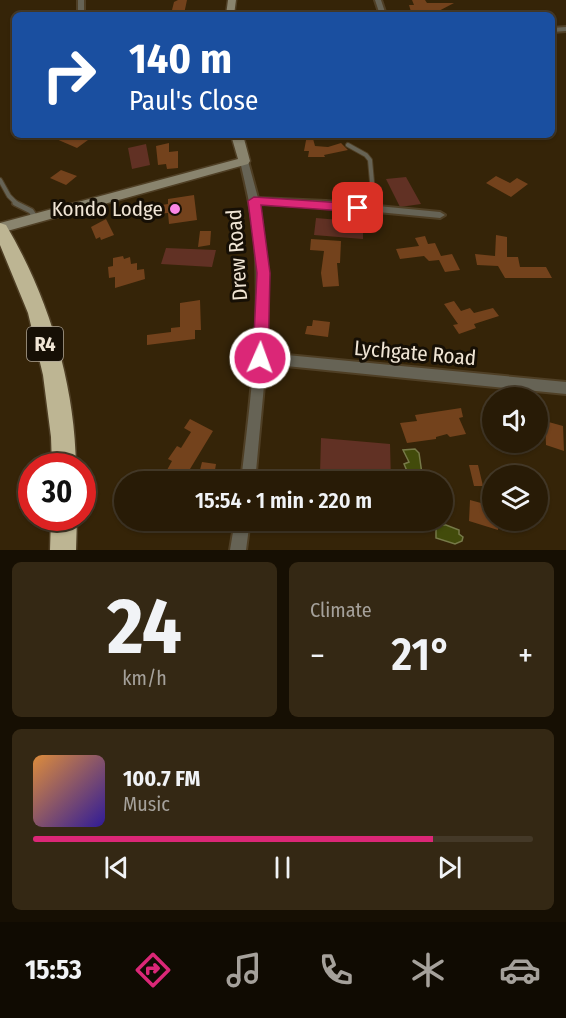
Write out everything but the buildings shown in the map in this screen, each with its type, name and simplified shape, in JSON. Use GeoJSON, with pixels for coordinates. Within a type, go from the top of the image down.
{"type":"FeatureCollection","features":[{"type":"Feature","properties":{"kind":"highway","name":"R4"},"geometry":{"type":"LineString","coordinates":[[0,229],[21,270],[40,324],[64,437],[64,453]]}},
{"type":"Feature","properties":{"kind":"highway"},"geometry":{"type":"LineString","coordinates":[[63,550],[64,531]]}},
{"type":"Feature","properties":{"kind":"street","name":"Drew Road"},"geometry":{"type":"LineString","coordinates":[[238,138],[254,201],[264,273],[260,358],[250,471]]}},
{"type":"Feature","properties":{"kind":"street"},"geometry":{"type":"LineString","coordinates":[[0,229],[35,217],[244,161]]}},
{"type":"Feature","properties":{"kind":"street"},"geometry":{"type":"LineString","coordinates":[[254,201],[440,215]]}},
{"type":"Feature","properties":{"kind":"street","name":"Lychgate Road"},"geometry":{"type":"LineString","coordinates":[[260,358],[566,388]]}},
{"type":"Feature","properties":{"kind":"street"},"geometry":{"type":"LineString","coordinates":[[238,550],[241,531]]}},
{"type":"Feature","properties":{"kind":"lane"},"geometry":{"type":"LineString","coordinates":[[348,145],[366,155],[370,160],[375,210]]}},
{"type":"Feature","properties":{"kind":"lane"},"geometry":{"type":"LineString","coordinates":[[0,180],[14,203],[20,208],[32,211],[35,217]]}},
{"type":"Feature","properties":{"kind":"shaded area"},"geometry":{"type":"Polygon","coordinates":[[[146,144],[150,165],[132,169],[128,148],[146,144]]]}},
{"type":"Feature","properties":{"kind":"shaded area"},"geometry":{"type":"Polygon","coordinates":[[[406,177],[421,204],[400,207],[386,179],[406,177]]]}},
{"type":"Feature","properties":{"kind":"shaded area"},"geometry":{"type":"Polygon","coordinates":[[[316,218],[363,222],[363,239],[314,235],[316,218]]]}},
{"type":"Feature","properties":{"kind":"shaded area"},"geometry":{"type":"Polygon","coordinates":[[[166,248],[216,250],[212,267],[161,264],[166,248]]]}},
{"type":"Feature","properties":{"kind":"shaded area"},"geometry":{"type":"Polygon","coordinates":[[[321,438],[390,444],[391,471],[320,471],[321,438]]]}},
{"type":"Feature","properties":{"kind":"shaded area"},"geometry":{"type":"Polygon","coordinates":[[[415,449],[419,453],[422,471],[407,471],[404,464],[409,462],[403,450],[415,449]]]}},
{"type":"Feature","properties":{"kind":"shaded area"},"geometry":{"type":"Polygon","coordinates":[[[453,528],[459,530],[459,534],[463,537],[462,541],[455,544],[436,538],[436,531],[453,531],[453,528]]]}},
{"type":"Feature","properties":{"kind":"place","name":"Kondo Lodge"},"geometry":{"type":"Point","coordinates":[175,209]}},
{"type":"Feature","properties":{"kind":"route"},"geometry":{"type":"LineString","coordinates":[[260,358],[264,273],[254,201],[326,204],[358,208]]}}]}
